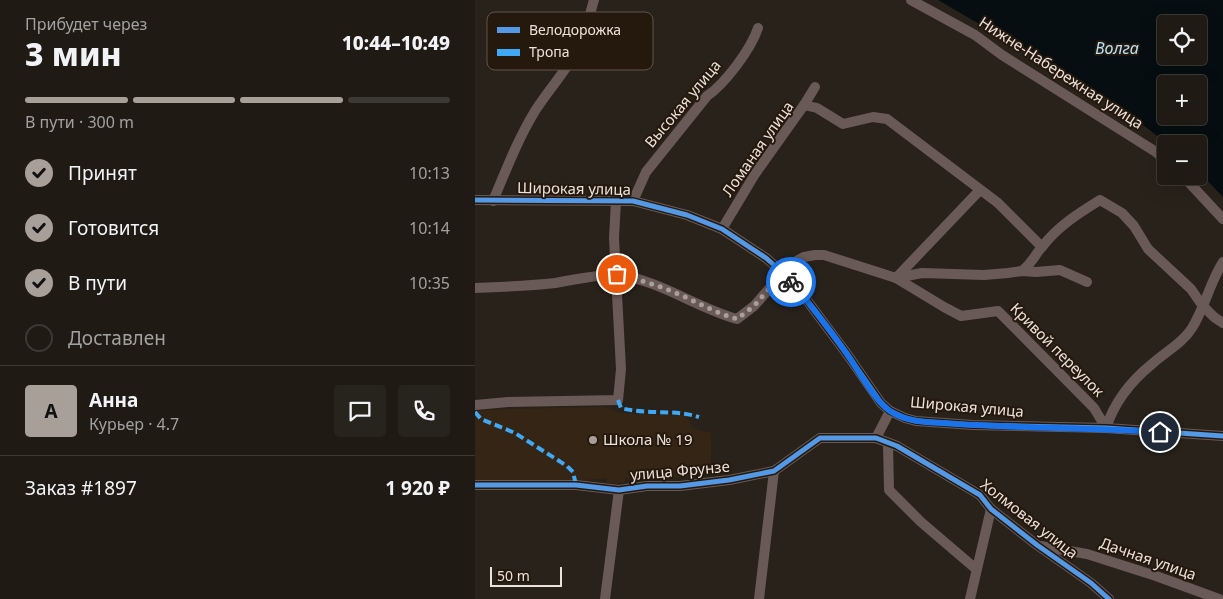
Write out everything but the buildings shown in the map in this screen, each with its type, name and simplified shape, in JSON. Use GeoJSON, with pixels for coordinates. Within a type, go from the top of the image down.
{"type":"FeatureCollection","features":[{"type":"Feature","properties":{"kind":"street","name":"Нижне-Набережная улица"},"geometry":{"type":"LineString","coordinates":[[911,0],[975,35],[1002,55],[1157,153]]}},
{"type":"Feature","properties":{"kind":"street","name":"Высокая улица"},"geometry":{"type":"LineString","coordinates":[[633,202],[646,172],[707,96],[719,88],[755,40],[758,28]]}},
{"type":"Feature","properties":{"kind":"street"},"geometry":{"type":"LineString","coordinates":[[493,201],[505,170],[525,130],[564,70]]}},
{"type":"Feature","properties":{"kind":"street"},"geometry":{"type":"LineString","coordinates":[[804,105],[815,87]]}},
{"type":"Feature","properties":{"kind":"street","name":"Ломаная улица"},"geometry":{"type":"LineString","coordinates":[[722,229],[755,174],[804,105],[817,108],[843,124],[873,118],[887,119],[997,203],[1041,247]]}},
{"type":"Feature","properties":{"kind":"street"},"geometry":{"type":"LineString","coordinates":[[1191,185],[1223,219]]}},
{"type":"Feature","properties":{"kind":"street"},"geometry":{"type":"LineString","coordinates":[[896,278],[980,190]]}},
{"type":"Feature","properties":{"kind":"street","name":"Широкая улица"},"geometry":{"type":"LineString","coordinates":[[475,200],[633,202],[687,214],[722,229],[766,258],[783,273],[847,354],[881,403],[890,412],[905,418],[1031,427],[1106,428],[1223,436]]}},
{"type":"Feature","properties":{"kind":"street"},"geometry":{"type":"LineString","coordinates":[[1022,270],[1031,264],[1041,247],[1068,220],[1100,200],[1122,213],[1148,249],[1191,288],[1202,305],[1213,317],[1223,323]]}},
{"type":"Feature","properties":{"kind":"street","name":"Широкая улица"},"geometry":{"type":"LineString","coordinates":[[475,207],[493,201]]}},
{"type":"Feature","properties":{"kind":"street"},"geometry":{"type":"LineString","coordinates":[[475,405],[508,402],[618,400],[621,369],[614,238],[616,201]]}},
{"type":"Feature","properties":{"kind":"street","name":"Кривой переулок"},"geometry":{"type":"LineString","coordinates":[[617,274],[660,287],[737,319],[754,306],[791,264],[805,257],[824,255],[896,278],[961,316],[997,311],[1094,408],[1106,428]]}},
{"type":"Feature","properties":{"kind":"street"},"geometry":{"type":"LineString","coordinates":[[1106,428],[1111,412],[1136,378],[1192,329],[1223,262]]}},
{"type":"Feature","properties":{"kind":"street","name":"Кривой переулок"},"geometry":{"type":"LineString","coordinates":[[896,278],[922,273],[984,275],[1022,270],[1037,272],[1060,270],[1087,282]]}},
{"type":"Feature","properties":{"kind":"street"},"geometry":{"type":"LineString","coordinates":[[475,288],[541,284],[617,274]]}},
{"type":"Feature","properties":{"kind":"street"},"geometry":{"type":"LineString","coordinates":[[876,438],[890,412]]}},
{"type":"Feature","properties":{"kind":"street","name":"улица Фрунзе"},"geometry":{"type":"LineString","coordinates":[[475,484],[576,484],[619,490],[647,486],[680,486],[774,471],[820,438],[876,438]]}},
{"type":"Feature","properties":{"kind":"street","name":"Холмовая улица"},"geometry":{"type":"LineString","coordinates":[[876,438],[897,446],[981,495],[991,509],[1037,545],[1091,583],[1109,599]]}},
{"type":"Feature","properties":{"kind":"street"},"geometry":{"type":"LineString","coordinates":[[888,443],[889,490],[921,522],[976,569]]}},
{"type":"Feature","properties":{"kind":"street"},"geometry":{"type":"LineString","coordinates":[[759,599],[774,471]]}},
{"type":"Feature","properties":{"kind":"street"},"geometry":{"type":"LineString","coordinates":[[605,599],[619,490]]}},
{"type":"Feature","properties":{"kind":"street"},"geometry":{"type":"LineString","coordinates":[[970,599],[991,509]]}},
{"type":"Feature","properties":{"kind":"street","name":"Дачная улица"},"geometry":{"type":"LineString","coordinates":[[1037,545],[1087,554],[1219,599]]}},
{"type":"Feature","properties":{"kind":"shaded area","name":"Школа № 19"},"geometry":{"type":"Polygon","coordinates":[[[605,407],[620,413],[686,416],[693,428],[711,433],[711,468],[692,469],[691,477],[625,478],[625,483],[607,483],[607,478],[575,481],[475,480],[475,411],[605,407]]]}},
{"type":"Feature","properties":{"kind":"water","name":"Волга"},"geometry":{"type":"Polygon","coordinates":[[[938,0],[1223,0],[1223,197],[1207,180],[1207,135],[1157,136],[1110,100],[938,0]]]}},
{"type":"Feature","properties":{"kind":"marked path"},"geometry":{"type":"LineString","coordinates":[[618,400],[621,408],[680,413],[699,417]]}},
{"type":"Feature","properties":{"kind":"marked path"},"geometry":{"type":"LineString","coordinates":[[475,412],[481,419],[515,433],[567,466],[573,472],[576,485]]}},
{"type":"Feature","properties":{"kind":"cycle path"},"geometry":{"type":"LineString","coordinates":[[475,200],[633,201],[687,215],[722,229],[766,258],[783,273],[803,295],[881,403],[890,411],[905,418],[916,421],[973,425],[1106,428],[1223,436]]}},
{"type":"Feature","properties":{"kind":"cycle path"},"geometry":{"type":"LineString","coordinates":[[475,485],[576,485],[619,490],[647,486],[680,486],[729,480],[774,471],[820,438],[876,438],[897,446],[980,495],[991,509],[1037,545],[1091,583],[1109,599]]}},
{"type":"Feature","properties":{"kind":"way so far"},"geometry":{"type":"LineString","coordinates":[[617,274],[675,293],[737,319],[754,306],[783,273],[791,282]]}},
{"type":"Feature","properties":{"kind":"place","name":"Школа № 19"},"geometry":{"type":"Point","coordinates":[593,440]}},
{"type":"Feature","properties":{"kind":"route"},"geometry":{"type":"LineString","coordinates":[[791,282],[847,354],[881,403],[890,412],[916,421],[973,425],[1106,428],[1160,432]]}}]}
